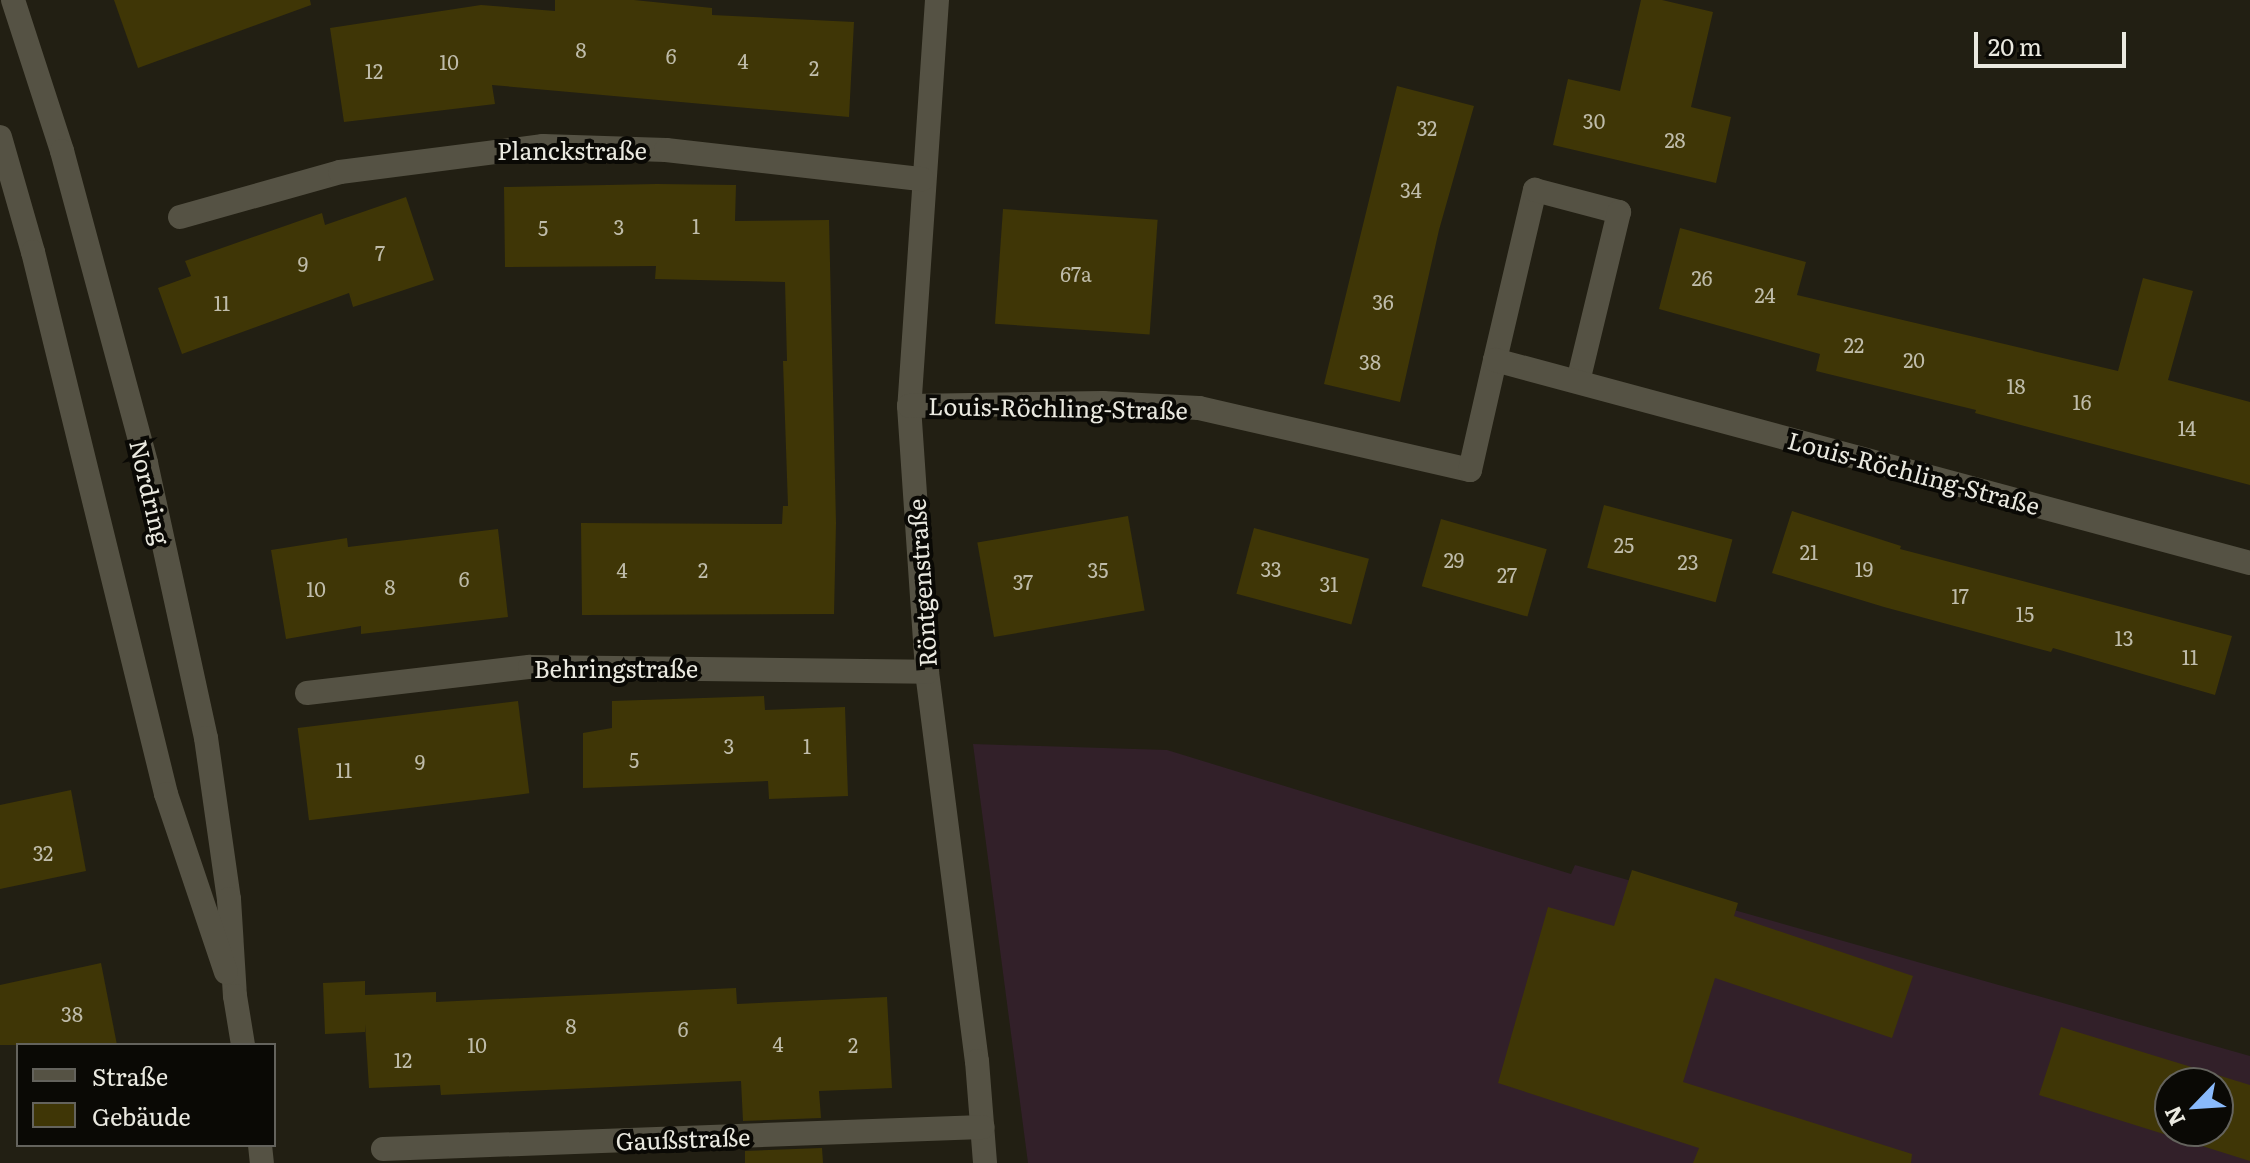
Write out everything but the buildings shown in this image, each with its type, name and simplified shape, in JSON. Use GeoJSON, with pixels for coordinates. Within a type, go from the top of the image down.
{"type":"FeatureCollection","features":[{"type":"Feature","properties":{"kind":"street","name":"Nordring"},"geometry":{"type":"LineString","coordinates":[[13,0],[62,151],[146,463],[206,738],[229,899],[235,996],[243,1043]]}},
{"type":"Feature","properties":{"kind":"street","name":"Röntgenstraße"},"geometry":{"type":"LineString","coordinates":[[937,0],[922,179],[909,406],[927,672],[985,1163]]}},
{"type":"Feature","properties":{"kind":"street","name":"Nordring"},"geometry":{"type":"LineString","coordinates":[[0,137],[37,266],[166,794],[198,898],[235,996]]}},
{"type":"Feature","properties":{"kind":"street","name":"Planckstraße"},"geometry":{"type":"LineString","coordinates":[[180,217],[340,172],[543,146],[666,150],[922,179]]}},
{"type":"Feature","properties":{"kind":"street","name":"Louis-Röchling-Straße"},"geometry":{"type":"LineString","coordinates":[[909,406],[1103,403],[1199,408],[1470,470],[1535,190],[1619,212],[1578,381]]}},
{"type":"Feature","properties":{"kind":"street","name":"Louis-Röchling-Straße"},"geometry":{"type":"LineString","coordinates":[[1495,360],[2250,563]]}},
{"type":"Feature","properties":{"kind":"street","name":"Behringstraße"},"geometry":{"type":"LineString","coordinates":[[307,693],[530,667],[927,672]]}},
{"type":"Feature","properties":{"kind":"street","name":"Gaußstraße"},"geometry":{"type":"LineString","coordinates":[[383,1149],[983,1127]]}},
{"type":"Feature","properties":{"kind":"shaded area"},"geometry":{"type":"Polygon","coordinates":[[[973,744],[1167,750],[1571,874],[1575,865],[2250,1056],[2250,1163],[1028,1163],[973,744]]]}}]}
